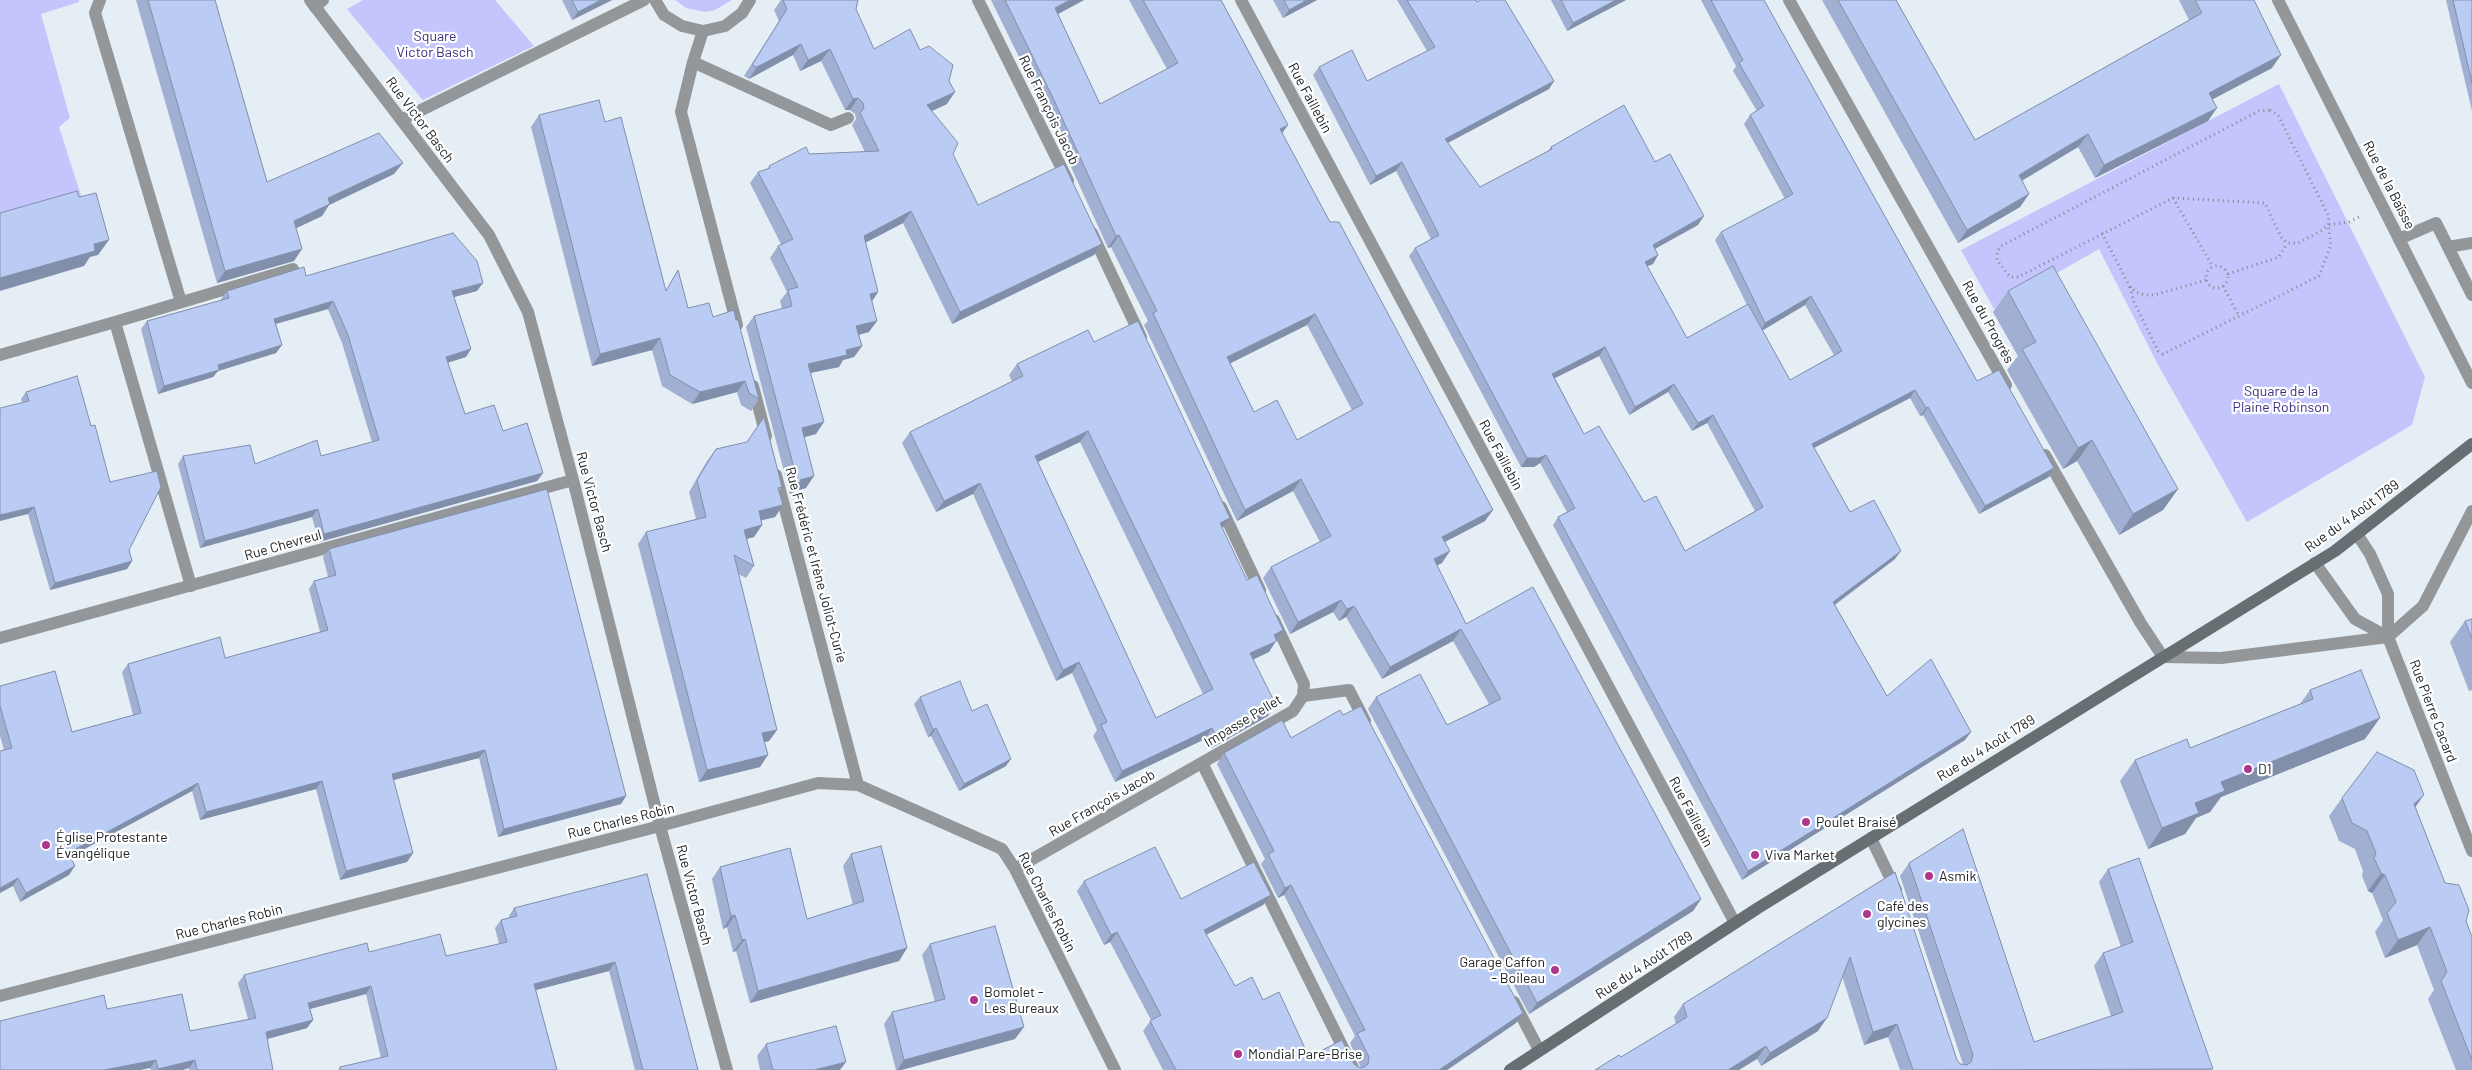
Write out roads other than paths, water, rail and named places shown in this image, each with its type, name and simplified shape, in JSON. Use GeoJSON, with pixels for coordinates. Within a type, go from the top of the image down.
{"type":"FeatureCollection","features":[{"type":"Feature","properties":{"kind":"main road","name":"Rue du 4 Août 1789"},"geometry":{"type":"LineString","coordinates":[[1510,1070],[1735,923],[2315,563],[2357,534],[2472,444]]}},
{"type":"Feature","properties":{"kind":"street"},"geometry":{"type":"LineString","coordinates":[[100,0],[95,13],[182,302]]}},
{"type":"Feature","properties":{"kind":"street"},"geometry":{"type":"LineString","coordinates":[[401,120],[644,0]]}},
{"type":"Feature","properties":{"kind":"street"},"geometry":{"type":"LineString","coordinates":[[655,0],[664,15],[682,26],[704,31],[725,26],[742,13],[750,0]]}},
{"type":"Feature","properties":{"kind":"street","name":"Rue François Jacob"},"geometry":{"type":"LineString","coordinates":[[978,0],[1071,189]]}},
{"type":"Feature","properties":{"kind":"street","name":"Rue Faillebin"},"geometry":{"type":"LineString","coordinates":[[1241,0],[1735,923]]}},
{"type":"Feature","properties":{"kind":"street","name":"Rue du Progrès"},"geometry":{"type":"LineString","coordinates":[[1788,0],[2012,396]]}},
{"type":"Feature","properties":{"kind":"street","name":"Rue de la Baïsse"},"geometry":{"type":"LineString","coordinates":[[2278,0],[2472,383]]}},
{"type":"Feature","properties":{"kind":"street","name":"Rue Victor Basch"},"geometry":{"type":"LineString","coordinates":[[316,2],[401,120],[489,235],[528,312],[573,480],[660,826],[727,1070]]}},
{"type":"Feature","properties":{"kind":"street"},"geometry":{"type":"LineString","coordinates":[[704,31],[693,62],[681,112],[739,334]]}},
{"type":"Feature","properties":{"kind":"street"},"geometry":{"type":"LineString","coordinates":[[693,62],[831,126],[848,118]]}},
{"type":"Feature","properties":{"kind":"street"},"geometry":{"type":"LineString","coordinates":[[2399,238],[2436,223],[2472,295]]}},
{"type":"Feature","properties":{"kind":"street"},"geometry":{"type":"LineString","coordinates":[[1088,225],[1148,351]]}},
{"type":"Feature","properties":{"kind":"street"},"geometry":{"type":"LineString","coordinates":[[2448,247],[2472,243]]}},
{"type":"Feature","properties":{"kind":"street"},"geometry":{"type":"LineString","coordinates":[[0,356],[293,269]]}},
{"type":"Feature","properties":{"kind":"street"},"geometry":{"type":"LineString","coordinates":[[115,322],[191,586]]}},
{"type":"Feature","properties":{"kind":"street","name":"Rue Frédéric et Irène Joliot-Curie"},"geometry":{"type":"LineString","coordinates":[[750,373],[858,785]]}},
{"type":"Feature","properties":{"kind":"street"},"geometry":{"type":"LineString","coordinates":[[2037,440],[2135,613],[2163,657],[2221,658],[2388,637],[2423,606],[2472,511]]}},
{"type":"Feature","properties":{"kind":"street","name":"Rue Chevreul"},"geometry":{"type":"LineString","coordinates":[[0,638],[573,480]]}},
{"type":"Feature","properties":{"kind":"street"},"geometry":{"type":"LineString","coordinates":[[1215,495],[1304,684],[1303,696]]}},
{"type":"Feature","properties":{"kind":"street","name":"Rue Pierre Cacard"},"geometry":{"type":"LineString","coordinates":[[2357,534],[2370,554],[2388,594],[2388,637],[2472,851]]}},
{"type":"Feature","properties":{"kind":"street"},"geometry":{"type":"LineString","coordinates":[[2315,563],[2355,619],[2388,637]]}},
{"type":"Feature","properties":{"kind":"street","name":"Impasse Pellet"},"geometry":{"type":"LineString","coordinates":[[1354,1070],[1202,762],[1293,711],[1303,696],[1349,690],[1372,734]]}},
{"type":"Feature","properties":{"kind":"street","name":"Rue François Jacob"},"geometry":{"type":"LineString","coordinates":[[1016,869],[1202,762]]}},
{"type":"Feature","properties":{"kind":"street","name":"Rue Charles Robin"},"geometry":{"type":"LineString","coordinates":[[0,996],[818,784],[858,785],[1002,849],[1016,869],[1110,1069]]}},
{"type":"Feature","properties":{"kind":"street"},"geometry":{"type":"LineString","coordinates":[[1871,838],[1894,882],[1900,901]]}},
{"type":"Feature","properties":{"kind":"street"},"geometry":{"type":"LineString","coordinates":[[1507,988],[1539,1050]]}},
{"type":"Feature","properties":{"kind":"place","name":"D1"},"geometry":{"type":"Point","coordinates":[2248,769]}},
{"type":"Feature","properties":{"kind":"place","name":"Poulet Braisé"},"geometry":{"type":"Point","coordinates":[1806,822]}},
{"type":"Feature","properties":{"kind":"place","name":"Église Protestante Évangélique"},"geometry":{"type":"Point","coordinates":[46,845]}},
{"type":"Feature","properties":{"kind":"place","name":"Viva Market"},"geometry":{"type":"Point","coordinates":[1755,855]}},
{"type":"Feature","properties":{"kind":"place","name":"Asmik"},"geometry":{"type":"Point","coordinates":[1929,876]}},
{"type":"Feature","properties":{"kind":"place","name":"Café des glycines"},"geometry":{"type":"Point","coordinates":[1867,914]}},
{"type":"Feature","properties":{"kind":"place","name":"Garage Caffon - Boileau"},"geometry":{"type":"Point","coordinates":[1555,970]}},
{"type":"Feature","properties":{"kind":"place","name":"Bomolet - Les Bureaux"},"geometry":{"type":"Point","coordinates":[974,1000]}},
{"type":"Feature","properties":{"kind":"place","name":"Mondial Pare-Brise"},"geometry":{"type":"Point","coordinates":[1238,1054]}},
{"type":"Feature","properties":{"kind":"park label","name":"Square Victor Basch"},"geometry":{"type":"Point","coordinates":[435,44]}},
{"type":"Feature","properties":{"kind":"park label","name":"Square de la Plaine Robinson"},"geometry":{"type":"Point","coordinates":[2281,400]}}]}
